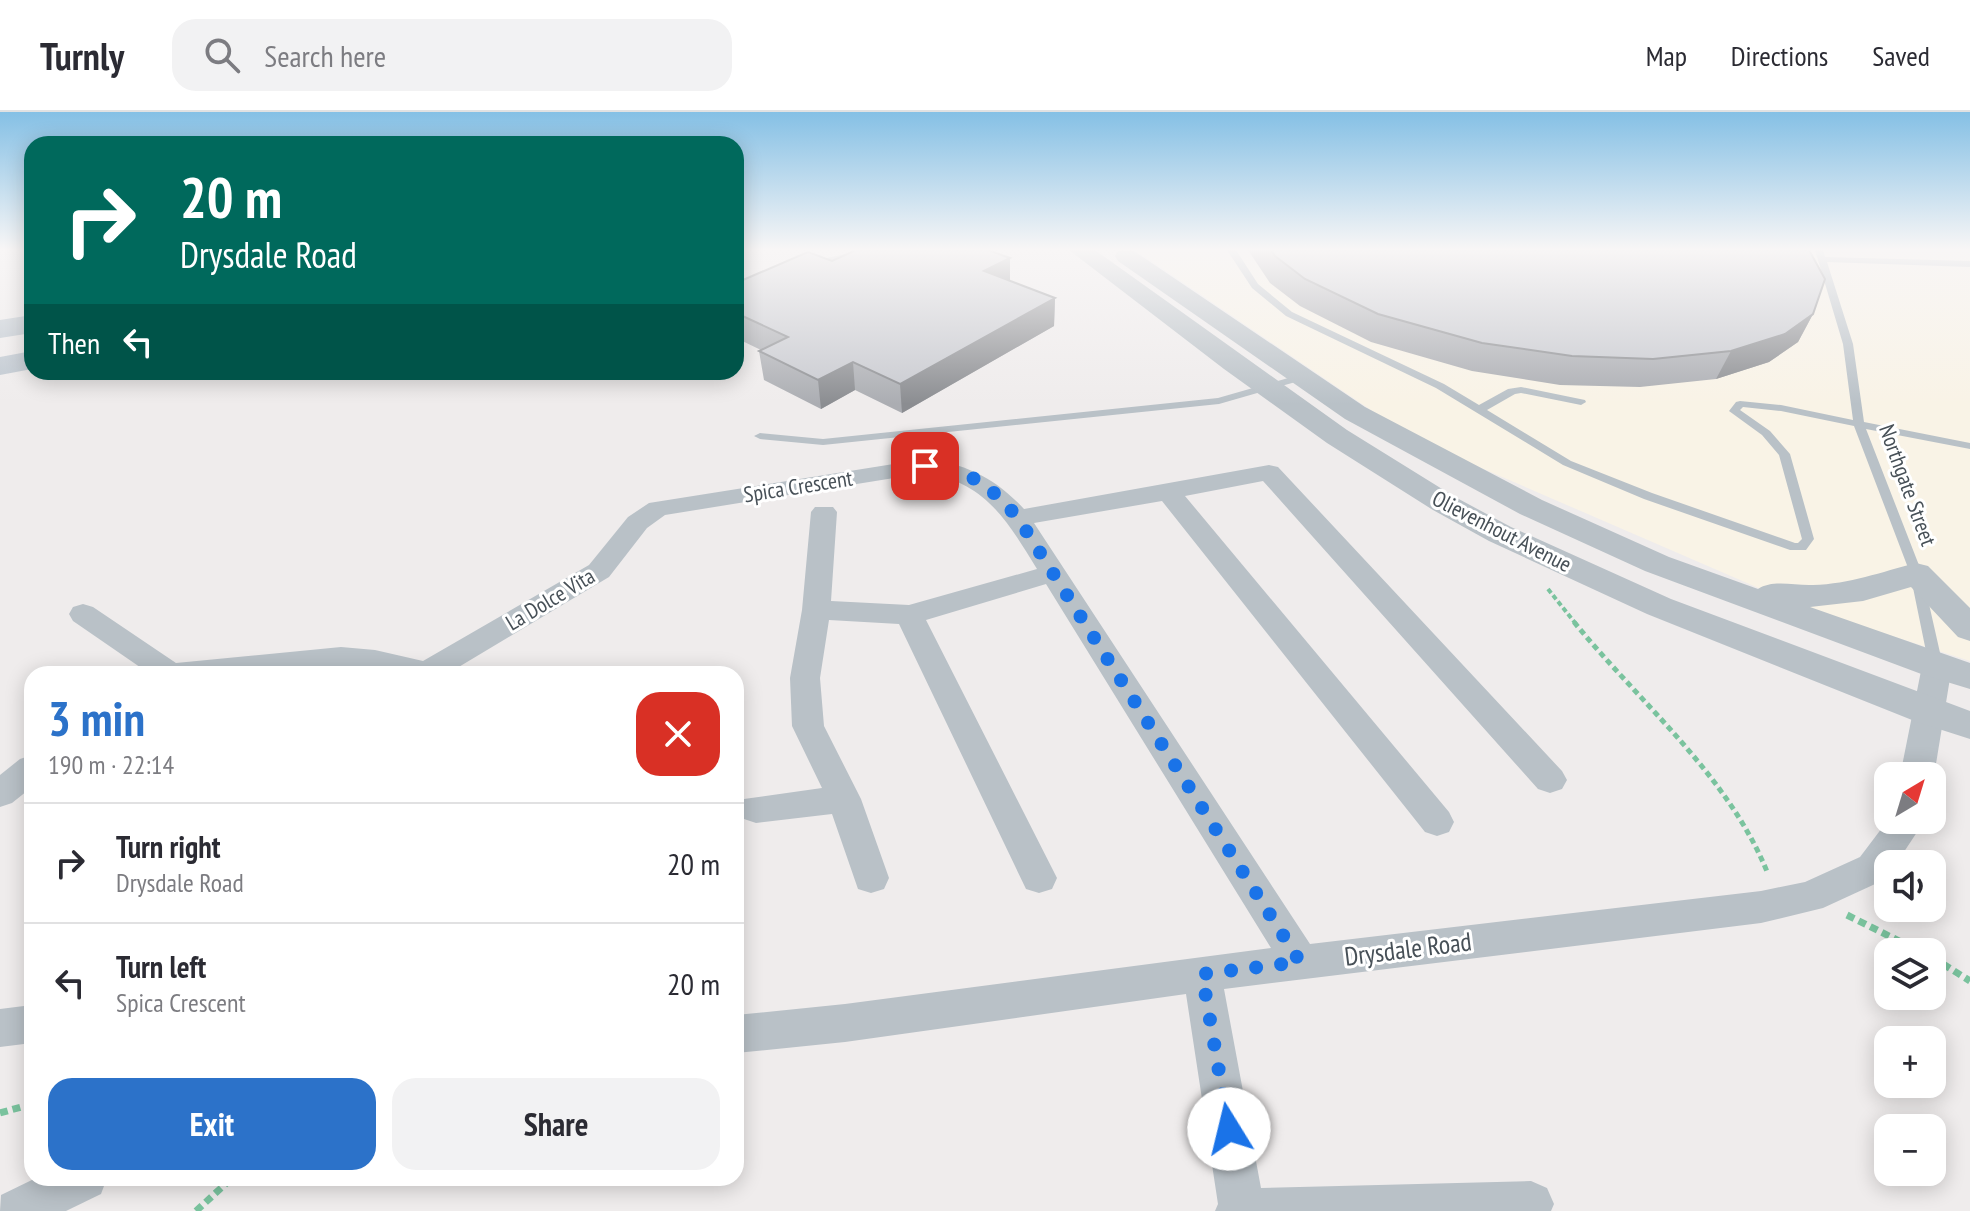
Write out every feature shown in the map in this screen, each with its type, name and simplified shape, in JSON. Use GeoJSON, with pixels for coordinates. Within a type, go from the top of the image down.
{"type":"FeatureCollection","features":[{"type":"Feature","properties":{"kind":"main road"},"geometry":{"type":"LineString","coordinates":[[0,329],[24,325]]}},
{"type":"Feature","properties":{"kind":"main road"},"geometry":{"type":"LineString","coordinates":[[0,366],[24,362]]}},
{"type":"Feature","properties":{"kind":"street","name":"Olievenhout Avenue"},"geometry":{"type":"LineString","coordinates":[[1149,301],[1263,387],[1374,463],[1500,534],[1622,591],[1970,725]]}},
{"type":"Feature","properties":{"kind":"street","name":"Olievenhout Avenue"},"geometry":{"type":"LineString","coordinates":[[1192,301],[1355,413],[1531,507],[1657,564],[1970,676]]}},
{"type":"Feature","properties":{"kind":"street","name":"Spica Crescent"},"geometry":{"type":"LineString","coordinates":[[658,508],[925,466],[951,469],[974,477],[991,488],[1018,518],[1054,573],[1300,962]]}},
{"type":"Feature","properties":{"kind":"street"},"geometry":{"type":"LineString","coordinates":[[1018,518],[1269,472],[1550,780]]}},
{"type":"Feature","properties":{"kind":"street"},"geometry":{"type":"LineString","coordinates":[[1168,492],[1437,822]]}},
{"type":"Feature","properties":{"kind":"street","name":"La Dolce Vita"},"geometry":{"type":"LineString","coordinates":[[436,666],[599,571],[609,563],[633,524],[658,508]]}},
{"type":"Feature","properties":{"kind":"street"},"geometry":{"type":"LineString","coordinates":[[824,512],[816,610],[805,678],[808,726],[844,799],[871,878]]}},
{"type":"Feature","properties":{"kind":"street"},"geometry":{"type":"LineString","coordinates":[[816,610],[909,615],[1054,573]]}},
{"type":"Feature","properties":{"kind":"street"},"geometry":{"type":"LineString","coordinates":[[1714,585],[1789,596],[1832,596],[1883,587],[1916,573],[1970,629]]}},
{"type":"Feature","properties":{"kind":"street"},"geometry":{"type":"LineString","coordinates":[[83,614],[160,666]]}},
{"type":"Feature","properties":{"kind":"street"},"geometry":{"type":"LineString","coordinates":[[909,615],[1039,878]]}},
{"type":"Feature","properties":{"kind":"street","name":"La Dolce Vita"},"geometry":{"type":"LineString","coordinates":[[245,666],[341,657],[398,666]]}},
{"type":"Feature","properties":{"kind":"street"},"geometry":{"type":"LineString","coordinates":[[1920,762],[1937,666]]}},
{"type":"Feature","properties":{"kind":"street"},"geometry":{"type":"LineString","coordinates":[[0,794],[24,774]]}},
{"type":"Feature","properties":{"kind":"street"},"geometry":{"type":"LineString","coordinates":[[756,809],[844,799]]}},
{"type":"Feature","properties":{"kind":"street","name":"Drysdale Road"},"geometry":{"type":"LineString","coordinates":[[744,1033],[1761,907],[1810,897],[1873,868],[1898,834]]}},
{"type":"Feature","properties":{"kind":"street"},"geometry":{"type":"LineString","coordinates":[[1202,974],[1240,1211],[1531,1204]]}},
{"type":"Feature","properties":{"kind":"street"},"geometry":{"type":"LineString","coordinates":[[0,1028],[24,1025]]}},
{"type":"Feature","properties":{"kind":"street"},"geometry":{"type":"LineString","coordinates":[[17,1211],[69,1186]]}},
{"type":"Feature","properties":{"kind":"lane"},"geometry":{"type":"LineString","coordinates":[[1274,301],[1289,314],[1440,386],[1567,463],[1648,496],[1794,547],[1802,547],[1808,539],[1784,454],[1766,433],[1734,411],[1740,404],[1761,405],[1859,424],[1848,344],[1835,301]]}},
{"type":"Feature","properties":{"kind":"lane"},"geometry":{"type":"LineString","coordinates":[[760,436],[823,442],[853,440],[1210,402],[1302,377]]}},
{"type":"Feature","properties":{"kind":"lane"},"geometry":{"type":"LineString","coordinates":[[1480,409],[1512,391],[1521,390],[1581,402]]}},
{"type":"Feature","properties":{"kind":"lane","name":"Northgate Street"},"geometry":{"type":"LineString","coordinates":[[1859,424],[1970,446]]}},
{"type":"Feature","properties":{"kind":"lane","name":"Northgate Street"},"geometry":{"type":"LineString","coordinates":[[1859,424],[1916,573],[1937,666]]}},
{"type":"Feature","properties":{"kind":"path"},"geometry":{"type":"LineString","coordinates":[[1545,586],[1605,660],[1708,773],[1742,819],[1770,880]]}},
{"type":"Feature","properties":{"kind":"path"},"geometry":{"type":"LineString","coordinates":[[1810,897],[1893,938]]}},
{"type":"Feature","properties":{"kind":"path"},"geometry":{"type":"LineString","coordinates":[[1946,966],[1970,981]]}},
{"type":"Feature","properties":{"kind":"path"},"geometry":{"type":"LineString","coordinates":[[0,1113],[24,1106]]}},
{"type":"Feature","properties":{"kind":"path"},"geometry":{"type":"LineString","coordinates":[[196,1211],[223,1186]]}},
{"type":"Feature","properties":{"kind":"shaded area"},"geometry":{"type":"Polygon","coordinates":[[[1211,301],[1970,301],[1970,661],[1805,608],[1412,438],[1211,301]]]}},
{"type":"Feature","properties":{"kind":"building"},"geometry":{"type":"Polygon","coordinates":[[[744,301],[1049,301],[900,384],[853,362],[818,380],[759,351],[788,337],[744,317],[744,301]]]}},
{"type":"Feature","properties":{"kind":"building"},"geometry":{"type":"Polygon","coordinates":[[[1351,301],[1817,301],[1813,314],[1785,334],[1731,351],[1653,359],[1572,356],[1482,343],[1378,314],[1351,301]]]}},
{"type":"Feature","properties":{"kind":"route"},"geometry":{"type":"LineString","coordinates":[[925,466],[951,469],[974,477],[991,488],[1018,518],[1300,962],[1202,974],[1229,1129]]}}]}
